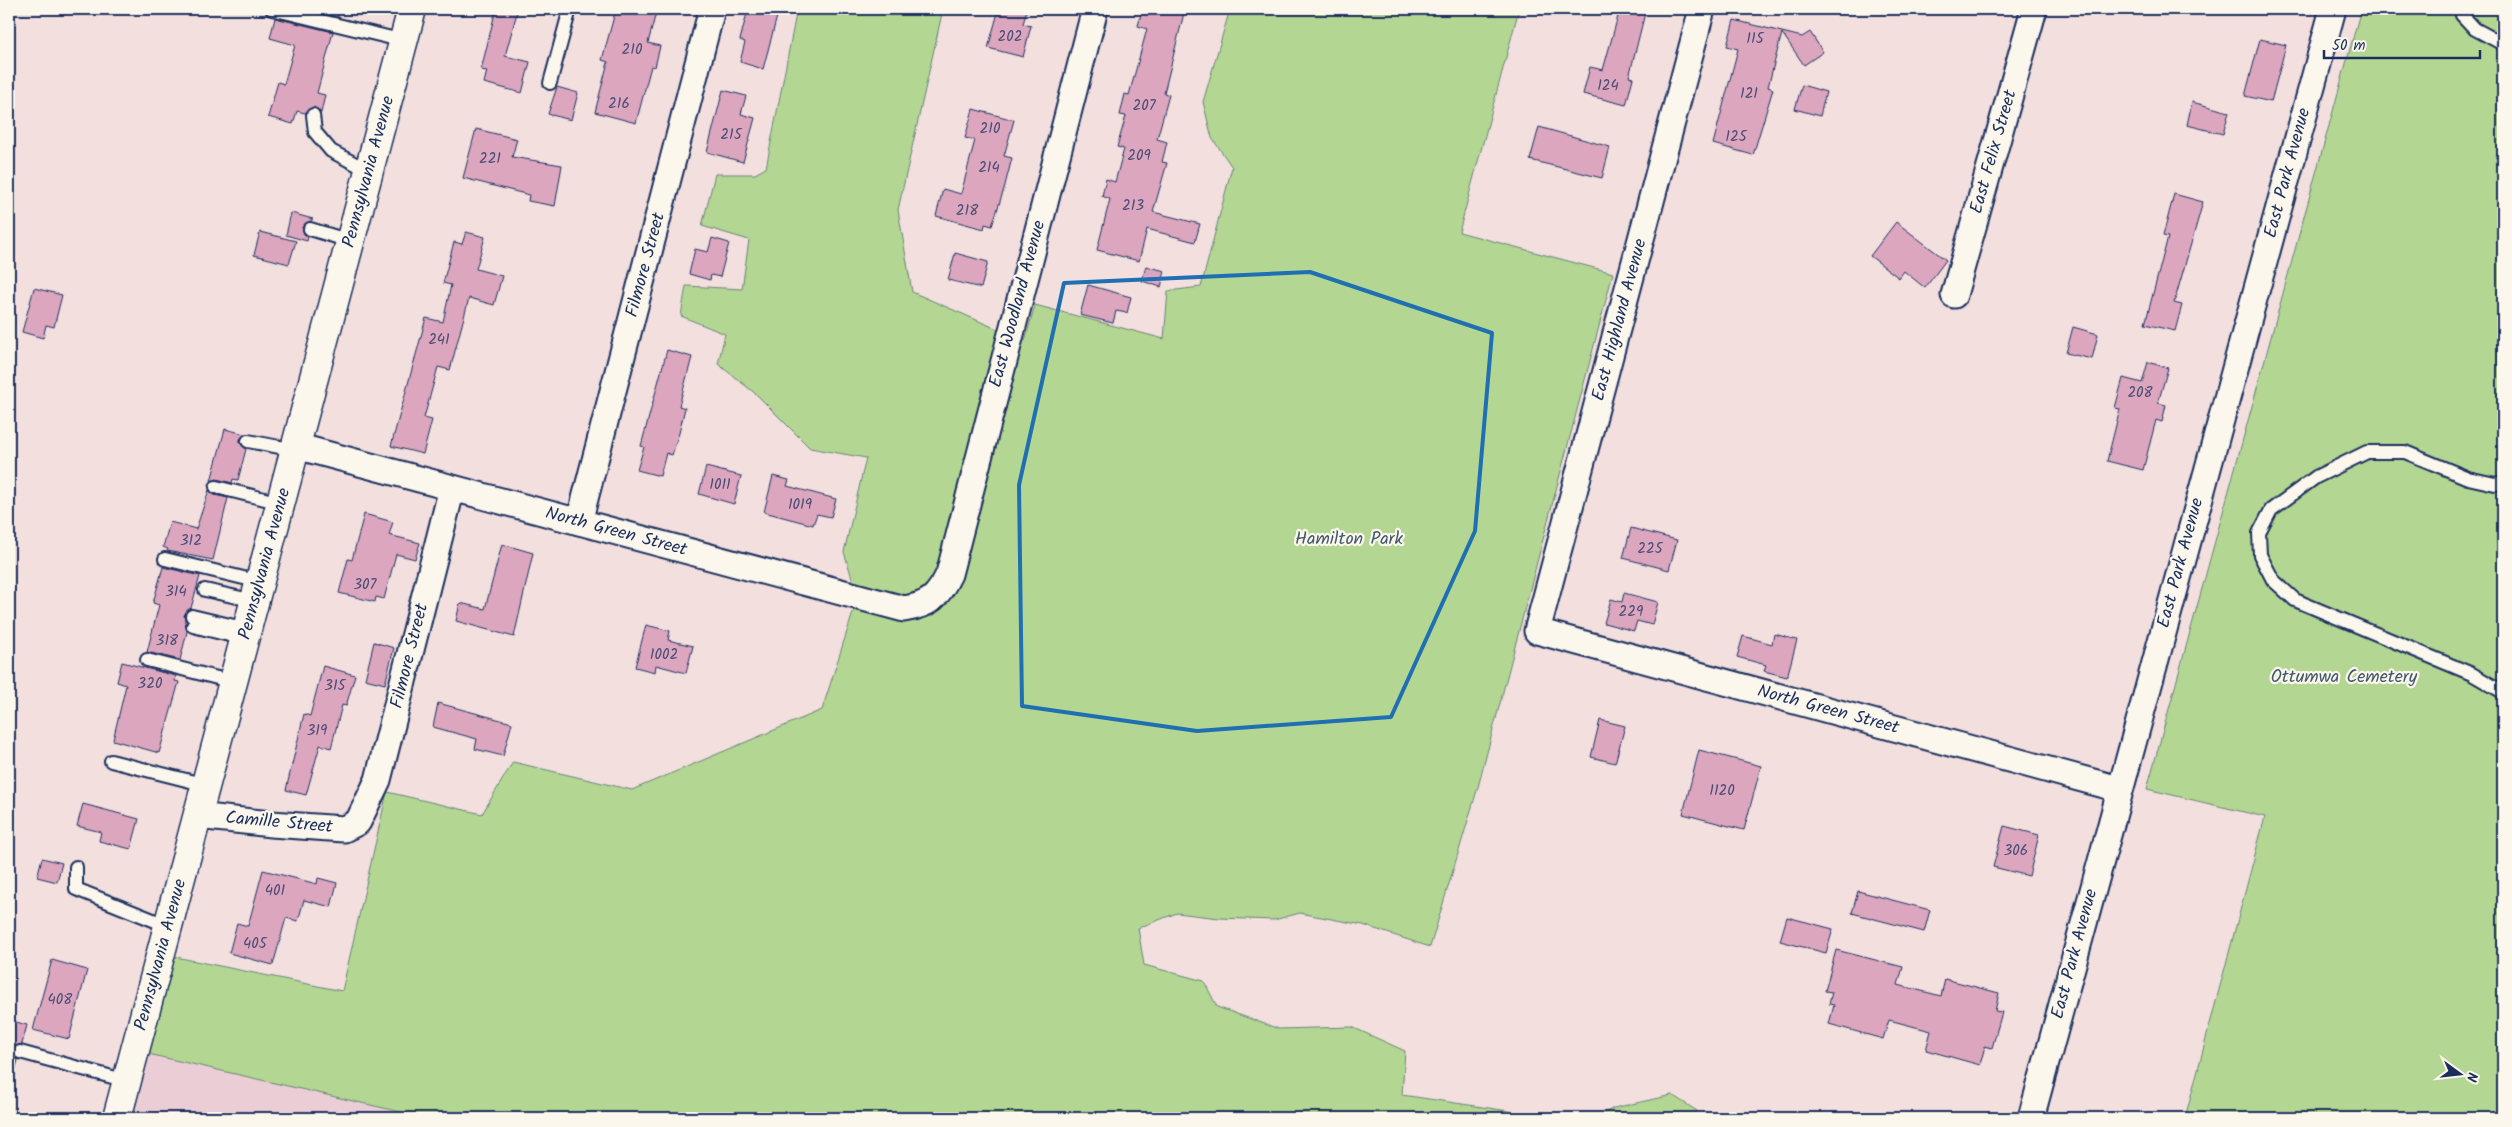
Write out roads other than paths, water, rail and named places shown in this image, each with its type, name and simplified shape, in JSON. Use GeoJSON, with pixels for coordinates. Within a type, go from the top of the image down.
{"type":"FeatureCollection","features":[{"type":"Feature","properties":{"kind":"main road","name":"Pennsylvania Avenue"},"geometry":{"type":"LineString","coordinates":[[117,1118],[412,9]]}},
{"type":"Feature","properties":{"kind":"street","name":"Filmore Street"},"geometry":{"type":"LineString","coordinates":[[579,522],[712,9]]}},
{"type":"Feature","properties":{"kind":"street","name":"East Woodland Avenue"},"geometry":{"type":"LineString","coordinates":[[934,597],[943,586],[948,574],[1095,9]]}},
{"type":"Feature","properties":{"kind":"street","name":"East Highland Avenue"},"geometry":{"type":"LineString","coordinates":[[1537,631],[1702,9]]}},
{"type":"Feature","properties":{"kind":"street","name":"East Felix Street"},"geometry":{"type":"LineString","coordinates":[[1954,295],[2034,9]]}},
{"type":"Feature","properties":{"kind":"street","name":"East Park Avenue"},"geometry":{"type":"LineString","coordinates":[[2030,1118],[2333,9]]}},
{"type":"Feature","properties":{"kind":"street","name":"North Green Street"},"geometry":{"type":"LineString","coordinates":[[295,448],[904,609],[923,606],[934,597]]}},
{"type":"Feature","properties":{"kind":"street","name":"Filmore Street"},"geometry":{"type":"LineString","coordinates":[[358,822],[378,780],[452,488]]}},
{"type":"Feature","properties":{"kind":"street","name":"North Green Street"},"geometry":{"type":"LineString","coordinates":[[1537,631],[2119,789]]}},
{"type":"Feature","properties":{"kind":"street","name":"Camille Street"},"geometry":{"type":"LineString","coordinates":[[198,816],[344,829],[358,822]]}},
{"type":"Feature","properties":{"kind":"lane"},"geometry":{"type":"LineString","coordinates":[[272,9],[404,41]]}},
{"type":"Feature","properties":{"kind":"lane"},"geometry":{"type":"LineString","coordinates":[[550,83],[570,9]]}},
{"type":"Feature","properties":{"kind":"lane"},"geometry":{"type":"LineString","coordinates":[[2463,9],[2462,15],[2475,29],[2503,44]]}},
{"type":"Feature","properties":{"kind":"lane"},"geometry":{"type":"LineString","coordinates":[[313,116],[315,132],[331,151],[369,171]]}},
{"type":"Feature","properties":{"kind":"lane"},"geometry":{"type":"LineString","coordinates":[[310,229],[350,241]]}},
{"type":"Feature","properties":{"kind":"lane"},"geometry":{"type":"LineString","coordinates":[[248,441],[295,448]]}},
{"type":"Feature","properties":{"kind":"lane"},"geometry":{"type":"LineString","coordinates":[[2503,482],[2495,484],[2468,478],[2405,452],[2367,452],[2316,477],[2271,510],[2260,533],[2260,555],[2273,580],[2295,600],[2463,670],[2503,692]]}},
{"type":"Feature","properties":{"kind":"lane"},"geometry":{"type":"LineString","coordinates":[[216,487],[281,504]]}},
{"type":"Feature","properties":{"kind":"lane"},"geometry":{"type":"LineString","coordinates":[[165,559],[257,591]]}},
{"type":"Feature","properties":{"kind":"lane"},"geometry":{"type":"LineString","coordinates":[[205,590],[257,591]]}},
{"type":"Feature","properties":{"kind":"lane"},"geometry":{"type":"LineString","coordinates":[[192,621],[246,634]]}},
{"type":"Feature","properties":{"kind":"lane"},"geometry":{"type":"LineString","coordinates":[[147,660],[233,682]]}},
{"type":"Feature","properties":{"kind":"lane"},"geometry":{"type":"LineString","coordinates":[[111,761],[206,785]]}},
{"type":"Feature","properties":{"kind":"lane"},"geometry":{"type":"LineString","coordinates":[[76,867],[76,889],[168,926]]}},
{"type":"Feature","properties":{"kind":"lane"},"geometry":{"type":"LineString","coordinates":[[20,1052],[127,1081]]}},
{"type":"Feature","properties":{"kind":"park label","name":"Hamilton Park"},"geometry":{"type":"Point","coordinates":[1349,539]}},
{"type":"Feature","properties":{"kind":"park label","name":"Ottumwa Cemetery"},"geometry":{"type":"Point","coordinates":[2344,677]}}]}
